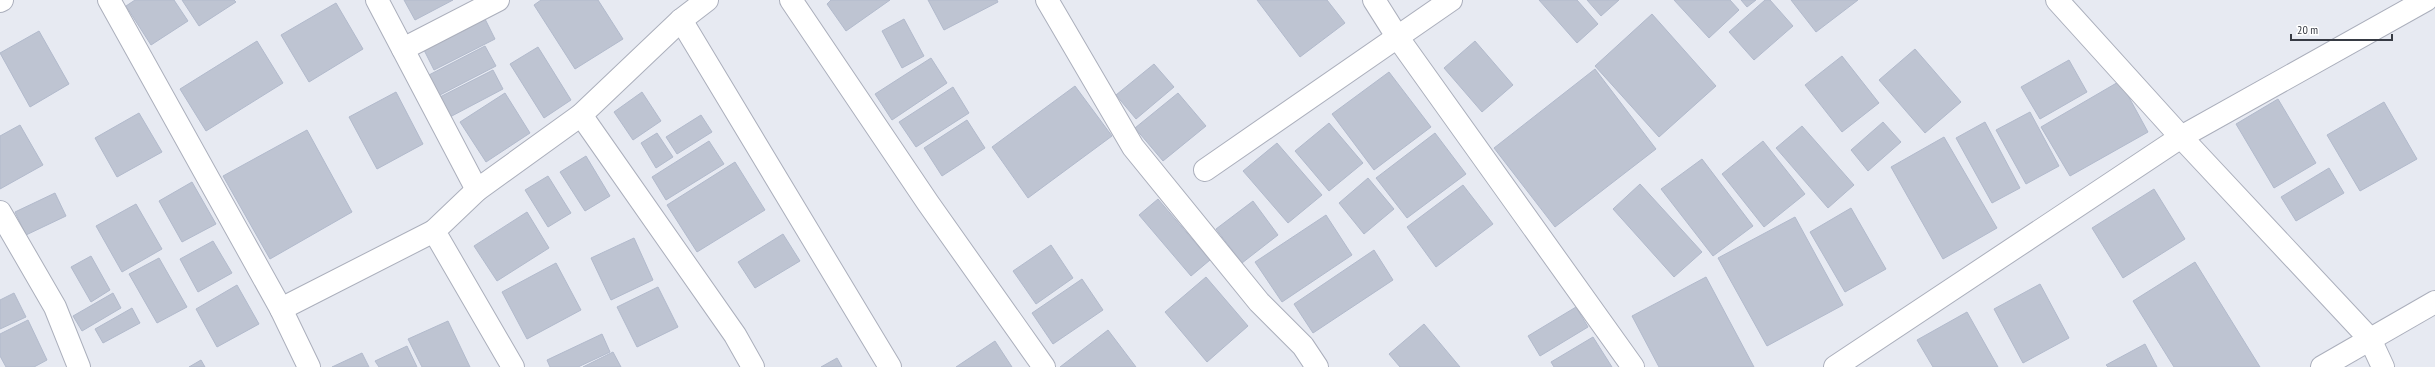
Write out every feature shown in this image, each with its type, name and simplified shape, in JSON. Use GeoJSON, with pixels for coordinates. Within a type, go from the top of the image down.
{"type":"FeatureCollection","features":[{"type":"Feature","properties":{"kind":"street"},"geometry":{"type":"LineString","coordinates":[[109,0],[281,309],[309,367]]}},
{"type":"Feature","properties":{"kind":"street"},"geometry":{"type":"LineString","coordinates":[[377,0],[477,190]]}},
{"type":"Feature","properties":{"kind":"street"},"geometry":{"type":"LineString","coordinates":[[403,49],[498,0]]}},
{"type":"Feature","properties":{"kind":"street"},"geometry":{"type":"LineString","coordinates":[[281,309],[434,231],[477,190],[581,115],[681,20],[707,0]]}},
{"type":"Feature","properties":{"kind":"street"},"geometry":{"type":"LineString","coordinates":[[791,0],[928,203],[1044,367]]}},
{"type":"Feature","properties":{"kind":"street"},"geometry":{"type":"LineString","coordinates":[[1047,0],[1133,147],[1259,302],[1303,346],[1317,367]]}},
{"type":"Feature","properties":{"kind":"street"},"geometry":{"type":"LineString","coordinates":[[1374,0],[1398,38],[1633,367]]}},
{"type":"Feature","properties":{"kind":"street"},"geometry":{"type":"LineString","coordinates":[[1205,170],[1451,0]]}},
{"type":"Feature","properties":{"kind":"street"},"geometry":{"type":"LineString","coordinates":[[2057,0],[2181,137],[2370,339],[2383,367]]}},
{"type":"Feature","properties":{"kind":"street"},"geometry":{"type":"LineString","coordinates":[[1835,367],[2181,137],[2426,0]]}},
{"type":"Feature","properties":{"kind":"street"},"geometry":{"type":"LineString","coordinates":[[681,20],[890,367]]}},
{"type":"Feature","properties":{"kind":"street"},"geometry":{"type":"LineString","coordinates":[[581,115],[735,335],[753,367]]}},
{"type":"Feature","properties":{"kind":"street"},"geometry":{"type":"LineString","coordinates":[[2,219],[55,307],[79,367]]}},
{"type":"Feature","properties":{"kind":"street"},"geometry":{"type":"LineString","coordinates":[[434,231],[513,367]]}},
{"type":"Feature","properties":{"kind":"street"},"geometry":{"type":"LineString","coordinates":[[2322,367],[2435,302]]}},
{"type":"Feature","properties":{"kind":"building"},"geometry":{"type":"Polygon","coordinates":[[[135,0],[174,0],[188,21],[151,45],[126,6],[135,0]]]}},
{"type":"Feature","properties":{"kind":"building"},"geometry":{"type":"Polygon","coordinates":[[[182,0],[234,0],[236,2],[199,26],[182,0]]]}},
{"type":"Feature","properties":{"kind":"building"},"geometry":{"type":"Polygon","coordinates":[[[404,0],[453,0],[415,20],[404,0]]]}},
{"type":"Feature","properties":{"kind":"building"},"geometry":{"type":"Polygon","coordinates":[[[541,0],[598,0],[623,39],[575,69],[534,5],[541,0]]]}},
{"type":"Feature","properties":{"kind":"building"},"geometry":{"type":"Polygon","coordinates":[[[831,0],[890,0],[846,31],[827,4],[831,0]]]}},
{"type":"Feature","properties":{"kind":"building"},"geometry":{"type":"Polygon","coordinates":[[[928,0],[997,0],[998,2],[944,30],[928,0]]]}},
{"type":"Feature","properties":{"kind":"building"},"geometry":{"type":"Polygon","coordinates":[[[1257,0],[1327,0],[1345,23],[1300,57],[1257,0]]]}},
{"type":"Feature","properties":{"kind":"building"},"geometry":{"type":"Polygon","coordinates":[[[1539,0],[1577,0],[1598,24],[1577,43],[1539,0]]]}},
{"type":"Feature","properties":{"kind":"building"},"geometry":{"type":"Polygon","coordinates":[[[1587,0],[1619,0],[1601,16],[1587,0]]]}},
{"type":"Feature","properties":{"kind":"building"},"geometry":{"type":"Polygon","coordinates":[[[1674,0],[1730,0],[1739,10],[1709,38],[1674,0]]]}},
{"type":"Feature","properties":{"kind":"building"},"geometry":{"type":"Polygon","coordinates":[[[1741,0],[1756,0],[1747,7],[1741,0]]]}},
{"type":"Feature","properties":{"kind":"building"},"geometry":{"type":"Polygon","coordinates":[[[1765,0],[1770,0],[1793,26],[1754,60],[1729,32],[1765,0]]]}},
{"type":"Feature","properties":{"kind":"building"},"geometry":{"type":"Polygon","coordinates":[[[1791,0],[1858,0],[1816,32],[1791,0]]]}},
{"type":"Feature","properties":{"kind":"building"},"geometry":{"type":"Polygon","coordinates":[[[336,3],[363,49],[309,82],[281,35],[336,3]]]}},
{"type":"Feature","properties":{"kind":"building"},"geometry":{"type":"Polygon","coordinates":[[[1652,14],[1716,86],[1659,137],[1595,66],[1652,14]]]}},
{"type":"Feature","properties":{"kind":"building"},"geometry":{"type":"Polygon","coordinates":[[[484,17],[495,39],[434,70],[423,48],[484,17]]]}},
{"type":"Feature","properties":{"kind":"building"},"geometry":{"type":"Polygon","coordinates":[[[904,19],[924,56],[902,68],[882,31],[904,19]]]}},
{"type":"Feature","properties":{"kind":"building"},"geometry":{"type":"Polygon","coordinates":[[[39,31],[69,84],[30,107],[0,53],[39,31]]]}},
{"type":"Feature","properties":{"kind":"building"},"geometry":{"type":"Polygon","coordinates":[[[257,41],[283,83],[206,131],[180,89],[257,41]]]}},
{"type":"Feature","properties":{"kind":"building"},"geometry":{"type":"Polygon","coordinates":[[[1475,41],[1513,85],[1482,112],[1444,68],[1475,41]]]}},
{"type":"Feature","properties":{"kind":"building"},"geometry":{"type":"Polygon","coordinates":[[[485,46],[496,66],[438,96],[427,76],[485,46]]]}},
{"type":"Feature","properties":{"kind":"building"},"geometry":{"type":"Polygon","coordinates":[[[538,47],[571,100],[544,118],[510,64],[538,47]]]}},
{"type":"Feature","properties":{"kind":"building"},"geometry":{"type":"Polygon","coordinates":[[[1915,49],[1961,102],[1925,133],[1879,80],[1915,49]]]}},
{"type":"Feature","properties":{"kind":"building"},"geometry":{"type":"Polygon","coordinates":[[[1842,56],[1879,103],[1842,132],[1805,85],[1842,56]]]}},
{"type":"Feature","properties":{"kind":"building"},"geometry":{"type":"Polygon","coordinates":[[[931,58],[947,83],[892,120],[875,94],[931,58]]]}},
{"type":"Feature","properties":{"kind":"building"},"geometry":{"type":"Polygon","coordinates":[[[2069,60],[2087,92],[2040,119],[2021,87],[2069,60]]]}},
{"type":"Feature","properties":{"kind":"building"},"geometry":{"type":"Polygon","coordinates":[[[1154,64],[1174,87],[1136,119],[1116,95],[1154,64]]]}},
{"type":"Feature","properties":{"kind":"building"},"geometry":{"type":"Polygon","coordinates":[[[1595,69],[1656,149],[1555,227],[1494,148],[1595,69]]]}},
{"type":"Feature","properties":{"kind":"building"},"geometry":{"type":"Polygon","coordinates":[[[493,70],[503,89],[448,118],[438,98],[493,70]]]}},
{"type":"Feature","properties":{"kind":"building"},"geometry":{"type":"Polygon","coordinates":[[[1389,72],[1431,127],[1374,170],[1332,114],[1389,72]]]}},
{"type":"Feature","properties":{"kind":"building"},"geometry":{"type":"Polygon","coordinates":[[[2120,81],[2148,132],[2070,176],[2041,127],[2120,81]]]}},
{"type":"Feature","properties":{"kind":"building"},"geometry":{"type":"Polygon","coordinates":[[[1075,86],[1112,136],[1028,198],[992,147],[1075,86]]]}},
{"type":"Feature","properties":{"kind":"building"},"geometry":{"type":"Polygon","coordinates":[[[953,87],[969,113],[916,147],[899,122],[953,87]]]}},
{"type":"Feature","properties":{"kind":"building"},"geometry":{"type":"Polygon","coordinates":[[[396,92],[423,144],[377,169],[349,117],[396,92]]]}},
{"type":"Feature","properties":{"kind":"building"},"geometry":{"type":"Polygon","coordinates":[[[642,92],[661,121],[633,140],[614,112],[642,92]]]}},
{"type":"Feature","properties":{"kind":"building"},"geometry":{"type":"Polygon","coordinates":[[[505,93],[530,133],[486,162],[460,122],[505,93]]]}},
{"type":"Feature","properties":{"kind":"building"},"geometry":{"type":"Polygon","coordinates":[[[1178,93],[1206,126],[1163,161],[1135,128],[1178,93]]]}},
{"type":"Feature","properties":{"kind":"building"},"geometry":{"type":"Polygon","coordinates":[[[2278,99],[2316,163],[2274,188],[2236,124],[2278,99]]]}},
{"type":"Feature","properties":{"kind":"building"},"geometry":{"type":"Polygon","coordinates":[[[2384,102],[2417,159],[2360,191],[2327,135],[2384,102]]]}},
{"type":"Feature","properties":{"kind":"building"},"geometry":{"type":"Polygon","coordinates":[[[2030,112],[2059,166],[2026,184],[1996,130],[2030,112]]]}},
{"type":"Feature","properties":{"kind":"building"},"geometry":{"type":"Polygon","coordinates":[[[139,113],[162,152],[117,177],[95,138],[139,113]]]}},
{"type":"Feature","properties":{"kind":"building"},"geometry":{"type":"Polygon","coordinates":[[[701,115],[712,132],[677,154],[666,137],[701,115]]]}},
{"type":"Feature","properties":{"kind":"building"},"geometry":{"type":"Polygon","coordinates":[[[967,120],[985,148],[942,176],[924,148],[967,120]]]}},
{"type":"Feature","properties":{"kind":"building"},"geometry":{"type":"Polygon","coordinates":[[[1883,122],[1901,142],[1868,171],[1851,150],[1883,122]]]}},
{"type":"Feature","properties":{"kind":"building"},"geometry":{"type":"Polygon","coordinates":[[[1985,122],[2020,188],[1992,203],[1956,138],[1985,122]]]}},
{"type":"Feature","properties":{"kind":"building"},"geometry":{"type":"Polygon","coordinates":[[[1329,123],[1363,163],[1329,191],[1295,151],[1329,123]]]}},
{"type":"Feature","properties":{"kind":"building"},"geometry":{"type":"Polygon","coordinates":[[[20,125],[43,165],[0,189],[0,136],[20,125]]]}},
{"type":"Feature","properties":{"kind":"building"},"geometry":{"type":"Polygon","coordinates":[[[1802,126],[1854,185],[1828,208],[1776,148],[1802,126]]]}},
{"type":"Feature","properties":{"kind":"building"},"geometry":{"type":"Polygon","coordinates":[[[307,130],[352,212],[270,259],[223,176],[307,130]]]}},
{"type":"Feature","properties":{"kind":"building"},"geometry":{"type":"Polygon","coordinates":[[[657,133],[673,157],[656,168],[641,143],[657,133]]]}},
{"type":"Feature","properties":{"kind":"building"},"geometry":{"type":"Polygon","coordinates":[[[1435,133],[1466,174],[1407,218],[1376,178],[1435,133]]]}},
{"type":"Feature","properties":{"kind":"building"},"geometry":{"type":"Polygon","coordinates":[[[1944,137],[1997,228],[1943,259],[1891,167],[1944,137]]]}},
{"type":"Feature","properties":{"kind":"building"},"geometry":{"type":"Polygon","coordinates":[[[709,141],[724,164],[666,200],[652,177],[709,141]]]}},
{"type":"Feature","properties":{"kind":"building"},"geometry":{"type":"Polygon","coordinates":[[[1763,141],[1805,194],[1764,227],[1722,174],[1763,141]]]}},
{"type":"Feature","properties":{"kind":"building"},"geometry":{"type":"Polygon","coordinates":[[[1277,143],[1322,195],[1288,223],[1243,171],[1277,143]]]}},
{"type":"Feature","properties":{"kind":"building"},"geometry":{"type":"Polygon","coordinates":[[[586,156],[610,196],[585,211],[560,172],[586,156]]]}},
{"type":"Feature","properties":{"kind":"building"},"geometry":{"type":"Polygon","coordinates":[[[1702,159],[1753,226],[1713,256],[1661,189],[1702,159]]]}},
{"type":"Feature","properties":{"kind":"building"},"geometry":{"type":"Polygon","coordinates":[[[735,162],[765,210],[697,252],[667,205],[735,162]]]}},
{"type":"Feature","properties":{"kind":"building"},"geometry":{"type":"Polygon","coordinates":[[[2329,168],[2344,193],[2296,221],[2281,197],[2329,168]]]}},
{"type":"Feature","properties":{"kind":"building"},"geometry":{"type":"Polygon","coordinates":[[[548,176],[571,213],[548,227],[525,190],[548,176]]]}},
{"type":"Feature","properties":{"kind":"building"},"geometry":{"type":"Polygon","coordinates":[[[1368,178],[1394,209],[1364,234],[1339,203],[1368,178]]]}},
{"type":"Feature","properties":{"kind":"building"},"geometry":{"type":"Polygon","coordinates":[[[192,182],[216,224],[182,242],[159,201],[192,182]]]}},
{"type":"Feature","properties":{"kind":"building"},"geometry":{"type":"Polygon","coordinates":[[[1640,184],[1702,252],[1674,277],[1613,209],[1640,184]]]}},
{"type":"Feature","properties":{"kind":"building"},"geometry":{"type":"Polygon","coordinates":[[[1463,185],[1493,224],[1436,267],[1407,227],[1463,185]]]}},
{"type":"Feature","properties":{"kind":"building"},"geometry":{"type":"Polygon","coordinates":[[[2154,189],[2185,239],[2123,278],[2092,228],[2154,189]]]}},
{"type":"Feature","properties":{"kind":"building"},"geometry":{"type":"Polygon","coordinates":[[[55,193],[66,216],[26,235],[15,212],[55,193]]]}},
{"type":"Feature","properties":{"kind":"building"},"geometry":{"type":"Polygon","coordinates":[[[1158,199],[1210,260],[1191,276],[1139,215],[1158,199]]]}},
{"type":"Feature","properties":{"kind":"building"},"geometry":{"type":"Polygon","coordinates":[[[1253,201],[1278,235],[1242,263],[1216,229],[1253,201]]]}},
{"type":"Feature","properties":{"kind":"building"},"geometry":{"type":"Polygon","coordinates":[[[136,204],[162,249],[122,272],[96,226],[136,204]]]}},
{"type":"Feature","properties":{"kind":"building"},"geometry":{"type":"Polygon","coordinates":[[[1851,208],[1886,269],[1845,292],[1810,232],[1851,208]]]}},
{"type":"Feature","properties":{"kind":"building"},"geometry":{"type":"Polygon","coordinates":[[[527,212],[549,248],[497,281],[474,246],[527,212]]]}},
{"type":"Feature","properties":{"kind":"building"},"geometry":{"type":"Polygon","coordinates":[[[1326,215],[1352,255],[1282,302],[1255,262],[1326,215]]]}},
{"type":"Feature","properties":{"kind":"building"},"geometry":{"type":"Polygon","coordinates":[[[1795,217],[1843,305],[1767,346],[1718,258],[1795,217]]]}},
{"type":"Feature","properties":{"kind":"building"},"geometry":{"type":"Polygon","coordinates":[[[783,234],[800,261],[755,288],[738,262],[783,234]]]}},
{"type":"Feature","properties":{"kind":"building"},"geometry":{"type":"Polygon","coordinates":[[[634,238],[653,280],[611,300],[591,258],[634,238]]]}},
{"type":"Feature","properties":{"kind":"building"},"geometry":{"type":"Polygon","coordinates":[[[213,241],[232,273],[198,292],[180,259],[213,241]]]}},
{"type":"Feature","properties":{"kind":"building"},"geometry":{"type":"Polygon","coordinates":[[[1051,245],[1073,278],[1036,304],[1013,271],[1051,245]]]}},
{"type":"Feature","properties":{"kind":"building"},"geometry":{"type":"Polygon","coordinates":[[[1374,250],[1393,280],[1313,333],[1294,304],[1374,250]]]}},
{"type":"Feature","properties":{"kind":"building"},"geometry":{"type":"Polygon","coordinates":[[[91,256],[110,290],[91,302],[71,267],[91,256]]]}},
{"type":"Feature","properties":{"kind":"building"},"geometry":{"type":"Polygon","coordinates":[[[159,258],[187,307],[157,323],[129,274],[159,258]]]}},
{"type":"Feature","properties":{"kind":"building"},"geometry":{"type":"Polygon","coordinates":[[[2195,262],[2260,367],[2174,367],[2133,301],[2195,262]]]}},
{"type":"Feature","properties":{"kind":"building"},"geometry":{"type":"Polygon","coordinates":[[[556,263],[581,310],[527,339],[502,292],[556,263]]]}},
{"type":"Feature","properties":{"kind":"building"},"geometry":{"type":"Polygon","coordinates":[[[1206,277],[1248,326],[1207,362],[1165,312],[1206,277]]]}},
{"type":"Feature","properties":{"kind":"building"},"geometry":{"type":"Polygon","coordinates":[[[1706,277],[1754,367],[1659,367],[1632,316],[1706,277]]]}},
{"type":"Feature","properties":{"kind":"building"},"geometry":{"type":"Polygon","coordinates":[[[1082,279],[1103,310],[1053,344],[1032,313],[1082,279]]]}},
{"type":"Feature","properties":{"kind":"building"},"geometry":{"type":"Polygon","coordinates":[[[2040,284],[2069,338],[2023,363],[1994,309],[2040,284]]]}},
{"type":"Feature","properties":{"kind":"building"},"geometry":{"type":"Polygon","coordinates":[[[237,285],[259,324],[217,347],[196,309],[237,285]]]}},
{"type":"Feature","properties":{"kind":"building"},"geometry":{"type":"Polygon","coordinates":[[[658,287],[678,327],[637,347],[617,307],[658,287]]]}},
{"type":"Feature","properties":{"kind":"building"},"geometry":{"type":"Polygon","coordinates":[[[14,293],[26,317],[0,329],[0,300],[14,293]]]}},
{"type":"Feature","properties":{"kind":"building"},"geometry":{"type":"Polygon","coordinates":[[[113,293],[121,308],[82,331],[73,316],[113,293]]]}},
{"type":"Feature","properties":{"kind":"building"},"geometry":{"type":"Polygon","coordinates":[[[1576,307],[1588,327],[1540,356],[1528,336],[1576,307]]]}},
{"type":"Feature","properties":{"kind":"building"},"geometry":{"type":"Polygon","coordinates":[[[132,308],[140,323],[103,343],[95,329],[132,308]]]}},
{"type":"Feature","properties":{"kind":"building"},"geometry":{"type":"Polygon","coordinates":[[[1967,312],[1998,367],[1933,367],[1917,340],[1967,312]]]}},
{"type":"Feature","properties":{"kind":"building"},"geometry":{"type":"Polygon","coordinates":[[[28,320],[47,360],[34,367],[6,367],[0,356],[0,334],[28,320]]]}},
{"type":"Feature","properties":{"kind":"building"},"geometry":{"type":"Polygon","coordinates":[[[448,321],[470,367],[422,367],[408,339],[448,321]]]}},
{"type":"Feature","properties":{"kind":"building"},"geometry":{"type":"Polygon","coordinates":[[[1424,324],[1460,367],[1400,367],[1389,354],[1424,324]]]}},
{"type":"Feature","properties":{"kind":"building"},"geometry":{"type":"Polygon","coordinates":[[[1108,330],[1136,367],[1060,367],[1108,330]]]}},
{"type":"Feature","properties":{"kind":"building"},"geometry":{"type":"Polygon","coordinates":[[[602,334],[610,352],[578,367],[550,367],[547,360],[602,334]]]}},
{"type":"Feature","properties":{"kind":"building"},"geometry":{"type":"Polygon","coordinates":[[[1593,337],[1612,367],[1554,367],[1551,362],[1593,337]]]}},
{"type":"Feature","properties":{"kind":"building"},"geometry":{"type":"Polygon","coordinates":[[[995,341],[1012,367],[956,367],[995,341]]]}},
{"type":"Feature","properties":{"kind":"building"},"geometry":{"type":"Polygon","coordinates":[[[2145,344],[2157,367],[2108,367],[2106,365],[2145,344]]]}},
{"type":"Feature","properties":{"kind":"building"},"geometry":{"type":"Polygon","coordinates":[[[407,346],[417,367],[379,367],[375,361],[407,346]]]}},
{"type":"Feature","properties":{"kind":"building"},"geometry":{"type":"Polygon","coordinates":[[[613,352],[621,367],[583,367],[613,352]]]}},
{"type":"Feature","properties":{"kind":"building"},"geometry":{"type":"Polygon","coordinates":[[[362,353],[369,367],[332,367],[362,353]]]}},
{"type":"Feature","properties":{"kind":"building"},"geometry":{"type":"Polygon","coordinates":[[[837,358],[842,367],[821,367],[837,358]]]}},
{"type":"Feature","properties":{"kind":"building"},"geometry":{"type":"Polygon","coordinates":[[[201,360],[205,367],[189,367],[201,360]]]}}]}
